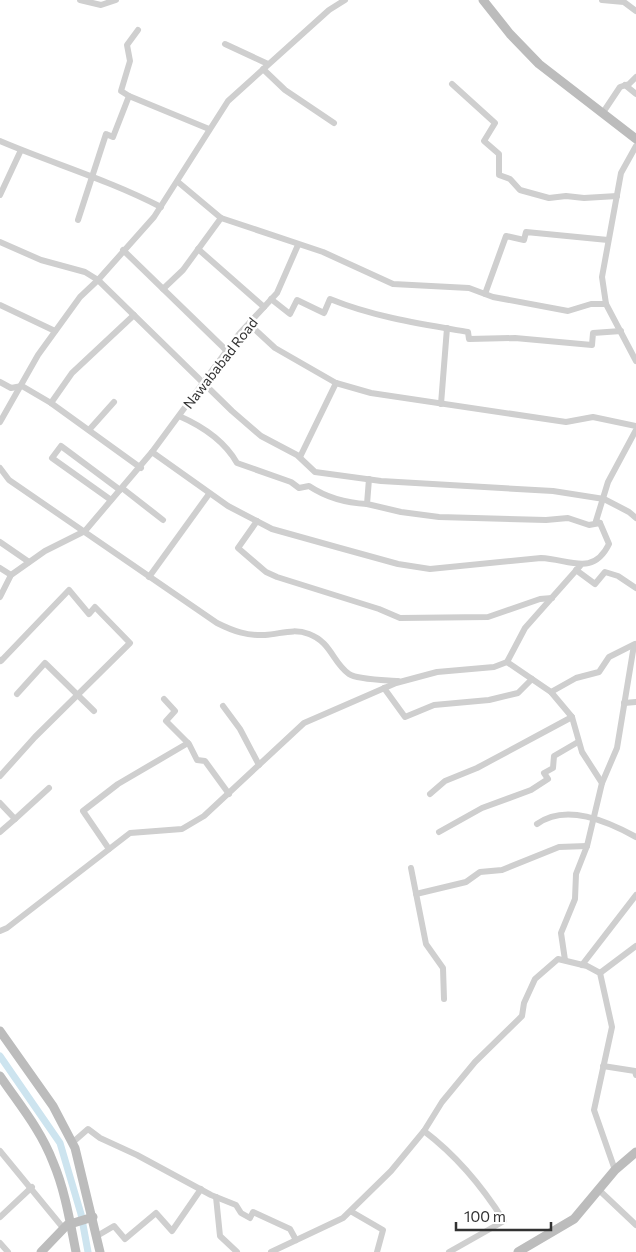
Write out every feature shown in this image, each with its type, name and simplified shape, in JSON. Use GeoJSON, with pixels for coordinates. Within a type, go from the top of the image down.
{"type":"FeatureCollection","features":[{"type":"Feature","properties":{"kind":"main road"},"geometry":{"type":"LineString","coordinates":[[483,0],[510,34],[539,64],[636,140]]}},
{"type":"Feature","properties":{"kind":"main road"},"geometry":{"type":"LineString","coordinates":[[0,1032],[53,1106],[72,1144],[100,1252]]}},
{"type":"Feature","properties":{"kind":"main road"},"geometry":{"type":"LineString","coordinates":[[0,1076],[38,1130],[53,1162],[76,1252]]}},
{"type":"Feature","properties":{"kind":"main road"},"geometry":{"type":"LineString","coordinates":[[518,1252],[574,1219],[615,1170],[636,1152]]}},
{"type":"Feature","properties":{"kind":"main road"},"geometry":{"type":"LineString","coordinates":[[41,1252],[70,1225],[92,1218]]}},
{"type":"Feature","properties":{"kind":"street"},"geometry":{"type":"LineString","coordinates":[[80,0],[101,5],[116,0]]}},
{"type":"Feature","properties":{"kind":"street"},"geometry":{"type":"LineString","coordinates":[[602,0],[624,2],[636,10]]}},
{"type":"Feature","properties":{"kind":"street"},"geometry":{"type":"LineString","coordinates":[[0,422],[38,355],[55,331],[80,297],[98,280],[161,207],[178,182],[192,155],[228,101],[265,66],[342,1]]}},
{"type":"Feature","properties":{"kind":"street"},"geometry":{"type":"LineString","coordinates":[[138,30],[127,45],[130,61],[121,91],[209,129]]}},
{"type":"Feature","properties":{"kind":"street"},"geometry":{"type":"LineString","coordinates":[[226,44],[265,66],[285,90],[334,123]]}},
{"type":"Feature","properties":{"kind":"street"},"geometry":{"type":"LineString","coordinates":[[602,114],[620,87],[636,77]]}},
{"type":"Feature","properties":{"kind":"street"},"geometry":{"type":"LineString","coordinates":[[452,84],[495,124],[484,141],[499,154],[499,175],[510,179],[520,190],[549,198],[617,196]]}},
{"type":"Feature","properties":{"kind":"street"},"geometry":{"type":"LineString","coordinates":[[625,85],[636,94]]}},
{"type":"Feature","properties":{"kind":"street"},"geometry":{"type":"LineString","coordinates":[[78,220],[106,134],[113,137],[129,96]]}},
{"type":"Feature","properties":{"kind":"street"},"geometry":{"type":"LineString","coordinates":[[0,141],[93,176],[161,207]]}},
{"type":"Feature","properties":{"kind":"street"},"geometry":{"type":"LineString","coordinates":[[636,146],[621,173],[602,277],[606,304],[636,361]]}},
{"type":"Feature","properties":{"kind":"street"},"geometry":{"type":"LineString","coordinates":[[0,194],[21,150]]}},
{"type":"Feature","properties":{"kind":"street"},"geometry":{"type":"LineString","coordinates":[[178,182],[221,218],[323,252],[393,284],[468,288],[484,294],[568,311],[591,304],[606,304]]}},
{"type":"Feature","properties":{"kind":"street"},"geometry":{"type":"LineString","coordinates":[[163,290],[183,270],[221,218]]}},
{"type":"Feature","properties":{"kind":"street"},"geometry":{"type":"LineString","coordinates":[[484,294],[506,236],[524,240],[526,232],[608,240]]}},
{"type":"Feature","properties":{"kind":"street"},"geometry":{"type":"LineString","coordinates":[[0,242],[41,260],[85,272],[98,280],[261,436],[300,457],[315,472],[369,479],[504,487],[604,499],[629,512],[636,518]]}},
{"type":"Feature","properties":{"kind":"street","name":"Nawababad Road"},"geometry":{"type":"LineString","coordinates":[[141,468],[227,351],[277,292],[298,245]]}},
{"type":"Feature","properties":{"kind":"street"},"geometry":{"type":"LineString","coordinates":[[198,249],[264,307]]}},
{"type":"Feature","properties":{"kind":"street"},"geometry":{"type":"LineString","coordinates":[[123,250],[227,351]]}},
{"type":"Feature","properties":{"kind":"street"},"geometry":{"type":"LineString","coordinates":[[271,300],[290,314],[297,300],[324,313],[330,299],[357,310],[468,332],[469,340],[515,338],[592,345],[593,333],[620,331]]}},
{"type":"Feature","properties":{"kind":"street"},"geometry":{"type":"LineString","coordinates":[[0,305],[55,331]]}},
{"type":"Feature","properties":{"kind":"street"},"geometry":{"type":"LineString","coordinates":[[51,403],[72,373],[134,315]]}},
{"type":"Feature","properties":{"kind":"street"},"geometry":{"type":"LineString","coordinates":[[0,931],[7,928],[130,833],[182,829],[204,816],[304,723],[402,682],[437,672],[494,667],[507,662],[525,628],[578,568],[596,562],[605,553],[609,544],[600,523],[596,520],[608,482],[636,428],[592,418],[566,422],[371,393],[336,383],[274,348],[249,324]]}},
{"type":"Feature","properties":{"kind":"street"},"geometry":{"type":"LineString","coordinates":[[440,404],[447,328]]}},
{"type":"Feature","properties":{"kind":"street"},"geometry":{"type":"LineString","coordinates":[[0,382],[11,388],[22,386],[51,403],[141,468],[85,531],[45,551],[11,575],[0,597]]}},
{"type":"Feature","properties":{"kind":"street"},"geometry":{"type":"LineString","coordinates":[[300,457],[336,383]]}},
{"type":"Feature","properties":{"kind":"street"},"geometry":{"type":"LineString","coordinates":[[90,430],[114,402]]}},
{"type":"Feature","properties":{"kind":"street"},"geometry":{"type":"LineString","coordinates":[[179,416],[202,426],[231,452],[237,463],[291,482],[300,488],[309,486],[322,495],[352,503],[367,504],[401,512],[439,516],[546,520],[568,518],[589,525],[600,523]]}},
{"type":"Feature","properties":{"kind":"street"},"geometry":{"type":"LineString","coordinates":[[111,500],[52,458],[61,446],[163,520]]}},
{"type":"Feature","properties":{"kind":"street"},"geometry":{"type":"LineString","coordinates":[[152,452],[209,494],[272,529],[306,539],[398,564],[430,569],[481,566],[541,558],[559,558],[578,568],[595,584],[605,572],[618,576],[636,588]]}},
{"type":"Feature","properties":{"kind":"street"},"geometry":{"type":"LineString","coordinates":[[0,468],[9,480],[217,623],[236,633],[265,635],[290,630],[310,634],[328,646],[341,666],[350,675],[402,682]]}},
{"type":"Feature","properties":{"kind":"street"},"geometry":{"type":"LineString","coordinates":[[367,504],[369,479]]}},
{"type":"Feature","properties":{"kind":"street"},"geometry":{"type":"LineString","coordinates":[[149,577],[209,494]]}},
{"type":"Feature","properties":{"kind":"street"},"geometry":{"type":"LineString","coordinates":[[257,521],[238,548],[266,572],[379,608],[400,618],[488,618],[540,599],[552,598]]}},
{"type":"Feature","properties":{"kind":"street"},"geometry":{"type":"LineString","coordinates":[[0,542],[29,562]]}},
{"type":"Feature","properties":{"kind":"street"},"geometry":{"type":"LineString","coordinates":[[0,568],[11,575]]}},
{"type":"Feature","properties":{"kind":"street"},"geometry":{"type":"LineString","coordinates":[[0,660],[1,662],[36,627],[69,590],[89,614],[95,607],[130,643],[78,694],[0,776]]}},
{"type":"Feature","properties":{"kind":"street"},"geometry":{"type":"LineString","coordinates":[[551,692],[576,678],[599,672],[609,657],[635,644]]}},
{"type":"Feature","properties":{"kind":"street"},"geometry":{"type":"LineString","coordinates":[[565,960],[561,932],[574,899],[576,874],[587,846],[602,783],[616,748],[635,644]]}},
{"type":"Feature","properties":{"kind":"street"},"geometry":{"type":"LineString","coordinates":[[507,662],[551,692],[572,717],[582,752],[602,783]]}},
{"type":"Feature","properties":{"kind":"street"},"geometry":{"type":"LineString","coordinates":[[17,694],[45,664],[94,711]]}},
{"type":"Feature","properties":{"kind":"street"},"geometry":{"type":"LineString","coordinates":[[384,688],[405,716],[434,706],[489,700],[518,693],[532,679]]}},
{"type":"Feature","properties":{"kind":"street"},"geometry":{"type":"LineString","coordinates":[[164,699],[174,712],[166,721],[188,743],[197,760],[205,761],[229,794]]}},
{"type":"Feature","properties":{"kind":"street"},"geometry":{"type":"LineString","coordinates":[[624,703],[636,702]]}},
{"type":"Feature","properties":{"kind":"street"},"geometry":{"type":"LineString","coordinates":[[223,706],[240,729],[259,766]]}},
{"type":"Feature","properties":{"kind":"street"},"geometry":{"type":"LineString","coordinates":[[430,794],[445,782],[483,765],[572,717]]}},
{"type":"Feature","properties":{"kind":"street"},"geometry":{"type":"LineString","coordinates":[[439,832],[482,808],[531,790],[548,779],[544,773],[553,768],[554,756],[578,742]]}},
{"type":"Feature","properties":{"kind":"street"},"geometry":{"type":"LineString","coordinates":[[110,849],[83,811],[118,784],[188,743]]}},
{"type":"Feature","properties":{"kind":"street"},"geometry":{"type":"LineString","coordinates":[[0,832],[49,788]]}},
{"type":"Feature","properties":{"kind":"street"},"geometry":{"type":"LineString","coordinates":[[0,803],[15,818]]}},
{"type":"Feature","properties":{"kind":"street"},"geometry":{"type":"LineString","coordinates":[[537,824],[548,816],[572,813],[636,837]]}},
{"type":"Feature","properties":{"kind":"street"},"geometry":{"type":"LineString","coordinates":[[416,894],[466,882],[480,872],[502,870],[559,847],[587,846]]}},
{"type":"Feature","properties":{"kind":"street"},"geometry":{"type":"LineString","coordinates":[[411,868],[426,944],[443,968],[444,1000]]}},
{"type":"Feature","properties":{"kind":"street"},"geometry":{"type":"LineString","coordinates":[[582,965],[636,894]]}},
{"type":"Feature","properties":{"kind":"street"},"geometry":{"type":"LineString","coordinates":[[600,973],[636,946]]}},
{"type":"Feature","properties":{"kind":"street"},"geometry":{"type":"LineString","coordinates":[[271,1252],[352,1212],[391,1171],[424,1131],[442,1102],[475,1062],[522,1016],[524,1003],[535,979],[558,959],[582,965],[600,973]]}},
{"type":"Feature","properties":{"kind":"street"},"geometry":{"type":"LineString","coordinates":[[600,973],[612,1028],[610,1046],[603,1066],[594,1110],[615,1170]]}},
{"type":"Feature","properties":{"kind":"street"},"geometry":{"type":"LineString","coordinates":[[603,1066],[634,1071],[636,1075]]}},
{"type":"Feature","properties":{"kind":"street"},"geometry":{"type":"LineString","coordinates":[[72,1144],[88,1129],[100,1138],[137,1155],[216,1197],[236,1205],[241,1213],[250,1218],[253,1212],[290,1228],[296,1240]]}},
{"type":"Feature","properties":{"kind":"street"},"geometry":{"type":"LineString","coordinates":[[424,1131],[451,1151],[489,1197],[504,1221],[449,1252]]}},
{"type":"Feature","properties":{"kind":"street"},"geometry":{"type":"LineString","coordinates":[[0,1151],[32,1188],[70,1225]]}},
{"type":"Feature","properties":{"kind":"street"},"geometry":{"type":"LineString","coordinates":[[0,1217],[32,1188]]}},
{"type":"Feature","properties":{"kind":"street"},"geometry":{"type":"LineString","coordinates":[[97,1236],[114,1226],[125,1239],[156,1213],[172,1231],[201,1189]]}},
{"type":"Feature","properties":{"kind":"street"},"geometry":{"type":"LineString","coordinates":[[599,1190],[636,1225]]}},
{"type":"Feature","properties":{"kind":"street"},"geometry":{"type":"LineString","coordinates":[[216,1197],[220,1236],[237,1252]]}},
{"type":"Feature","properties":{"kind":"street"},"geometry":{"type":"LineString","coordinates":[[352,1212],[383,1230],[377,1252]]}},
{"type":"Feature","properties":{"kind":"street"},"geometry":{"type":"LineString","coordinates":[[0,1243],[8,1252]]}},
{"type":"Feature","properties":{"kind":"waterway"},"geometry":{"type":"LineString","coordinates":[[0,1056],[60,1143],[81,1214],[88,1252]]}}]}
